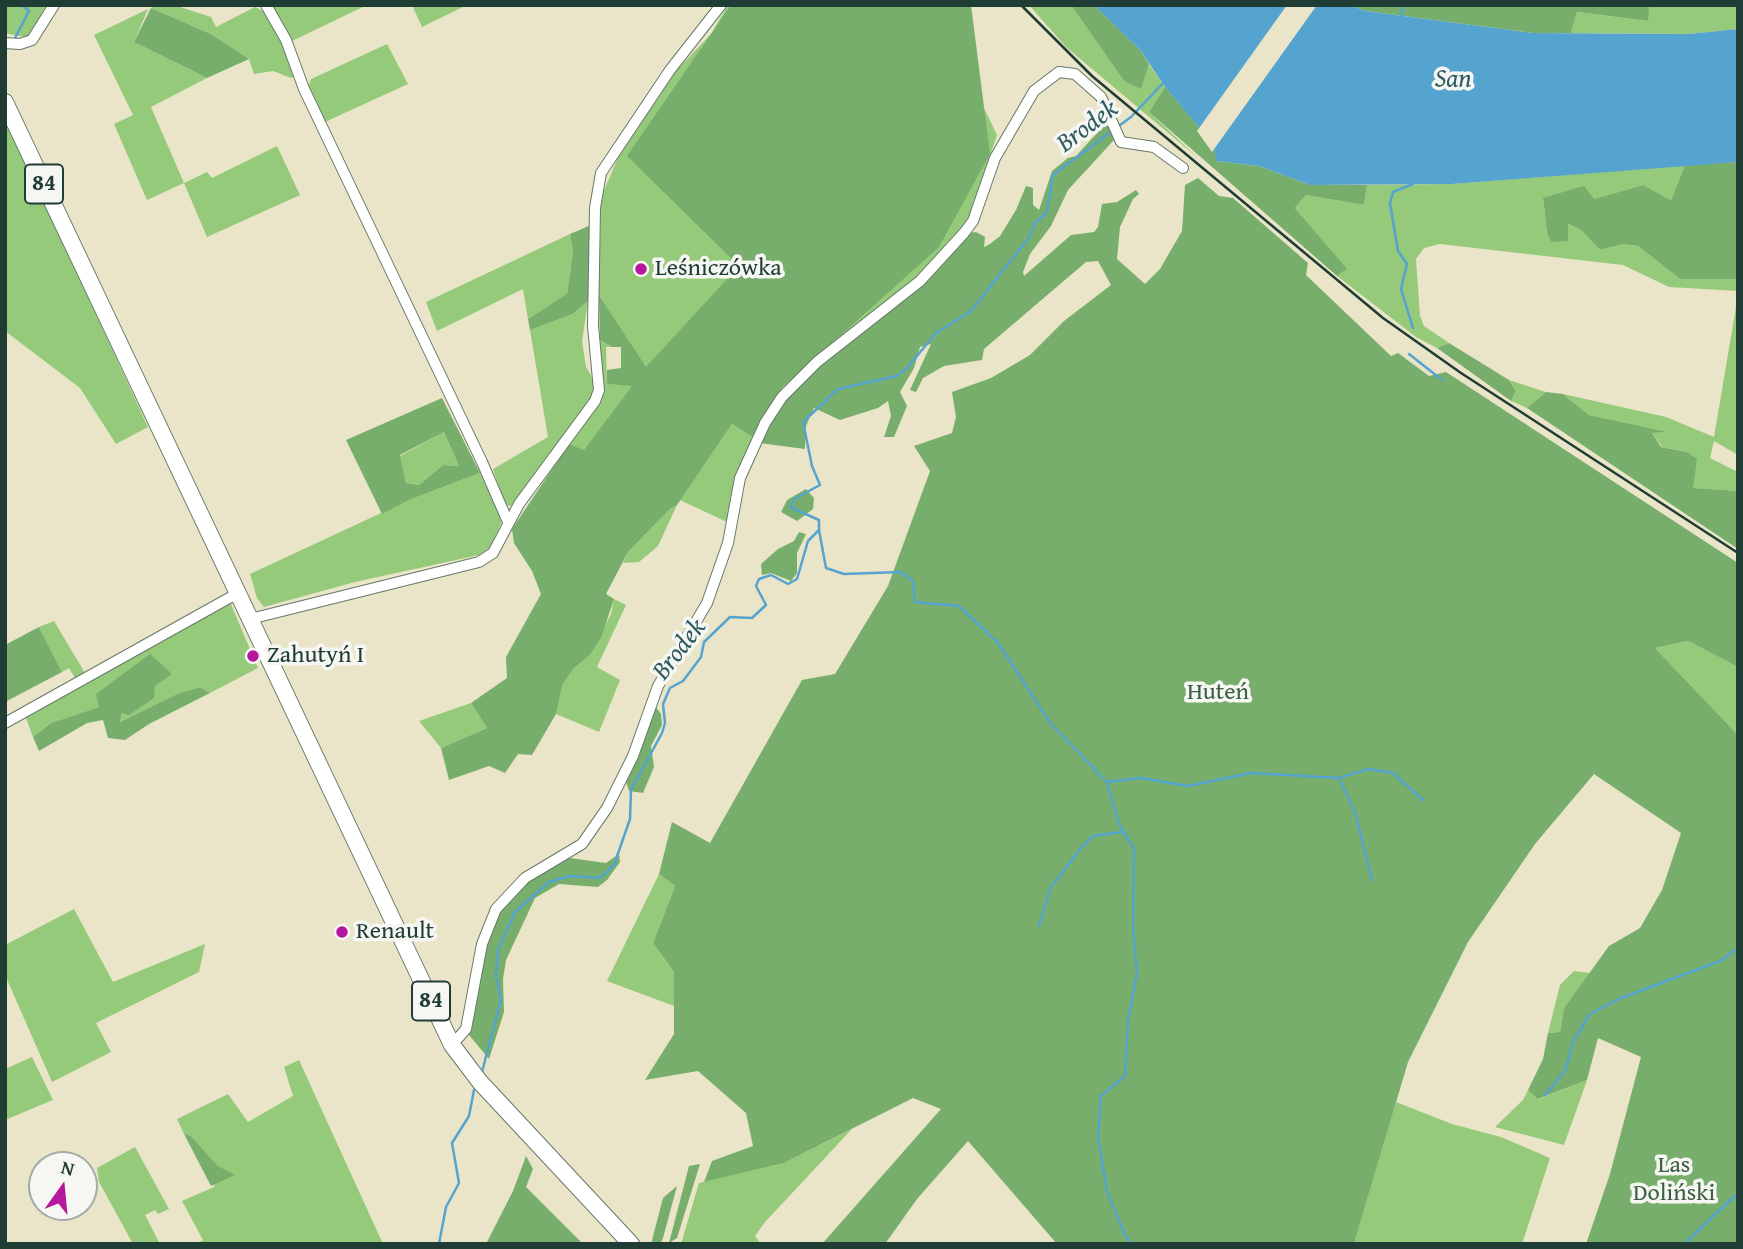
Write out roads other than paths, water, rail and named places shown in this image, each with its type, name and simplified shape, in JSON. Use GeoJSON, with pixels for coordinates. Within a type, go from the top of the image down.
{"type":"FeatureCollection","features":[{"type":"Feature","properties":{"kind":"main road","name":"84"},"geometry":{"type":"LineString","coordinates":[[5,102],[452,1045],[480,1082],[631,1244]]}},
{"type":"Feature","properties":{"kind":"street"},"geometry":{"type":"LineString","coordinates":[[5,43],[20,44],[32,40],[54,5]]}},
{"type":"Feature","properties":{"kind":"street"},"geometry":{"type":"LineString","coordinates":[[266,5],[286,40],[304,89],[508,522]]}},
{"type":"Feature","properties":{"kind":"street"},"geometry":{"type":"LineString","coordinates":[[250,619],[478,562],[493,553],[508,522],[595,401],[599,390],[593,326],[595,208],[601,173],[670,70],[700,36],[721,5]]}},
{"type":"Feature","properties":{"kind":"street"},"geometry":{"type":"LineString","coordinates":[[452,1045],[466,1029],[482,944],[496,909],[526,878],[582,844],[607,808],[633,755],[658,686],[707,603],[728,543],[744,467],[765,423],[782,397],[817,362],[942,261],[973,221],[995,158],[1034,91],[1059,72],[1075,74],[1101,97],[1118,137],[1123,142],[1154,147],[1183,167]]}},
{"type":"Feature","properties":{"kind":"street"},"geometry":{"type":"LineString","coordinates":[[5,723],[238,593]]}},
{"type":"Feature","properties":{"kind":"water","name":"San"},"geometry":{"type":"Polygon","coordinates":[[[1094,5],[1350,5],[1365,11],[1533,33],[1688,34],[1738,29],[1738,162],[1452,184],[1310,185],[1259,166],[1216,161],[1214,145],[1165,87],[1141,51],[1094,5]]]}},
{"type":"Feature","properties":{"kind":"waterway"},"geometry":{"type":"LineString","coordinates":[[15,38],[29,11],[22,5]]}},
{"type":"Feature","properties":{"kind":"waterway"},"geometry":{"type":"LineString","coordinates":[[1401,19],[1403,5]]}},
{"type":"Feature","properties":{"kind":"waterway","name":"Brodek"},"geometry":{"type":"LineString","coordinates":[[482,1072],[501,999],[496,976],[498,950],[515,912],[549,882],[570,876],[600,878],[614,865],[630,819],[631,790],[662,733],[665,723],[663,704],[670,688],[683,681],[701,657],[704,642],[730,617],[752,618],[766,605],[756,586],[759,579],[771,575],[788,584],[797,579],[808,541],[819,530],[819,520],[790,507],[794,499],[820,485],[812,466],[803,422],[838,389],[897,376],[936,333],[970,312],[1028,239],[1035,223],[1047,212],[1053,175],[1131,117],[1164,82]]}},
{"type":"Feature","properties":{"kind":"waterway"},"geometry":{"type":"LineString","coordinates":[[1413,181],[1413,184],[1393,192],[1390,203],[1398,251],[1407,264],[1401,289],[1413,328]]}},
{"type":"Feature","properties":{"kind":"waterway"},"geometry":{"type":"LineString","coordinates":[[1409,354],[1442,380]]}},
{"type":"Feature","properties":{"kind":"waterway"},"geometry":{"type":"LineString","coordinates":[[819,530],[826,568],[844,574],[901,572],[913,581],[915,602],[959,606],[998,643],[1051,724],[1107,782],[1119,824],[1134,849],[1133,928],[1137,973],[1128,1021],[1125,1076],[1101,1096],[1098,1137],[1107,1191],[1125,1235],[1133,1244]]}},
{"type":"Feature","properties":{"kind":"waterway"},"geometry":{"type":"LineString","coordinates":[[1339,778],[1369,769],[1393,773],[1423,800]]}},
{"type":"Feature","properties":{"kind":"waterway"},"geometry":{"type":"LineString","coordinates":[[1107,782],[1141,778],[1188,786],[1251,773],[1339,778],[1355,812],[1372,880]]}},
{"type":"Feature","properties":{"kind":"waterway"},"geometry":{"type":"LineString","coordinates":[[1039,926],[1051,887],[1082,847],[1093,836],[1122,832]]}},
{"type":"Feature","properties":{"kind":"waterway"},"geometry":{"type":"LineString","coordinates":[[1545,1095],[1565,1071],[1574,1040],[1590,1014],[1621,998],[1720,961],[1738,948]]}},
{"type":"Feature","properties":{"kind":"waterway","name":"Brodek"},"geometry":{"type":"LineString","coordinates":[[439,1244],[446,1207],[459,1183],[452,1143],[469,1116],[474,1090]]}},
{"type":"Feature","properties":{"kind":"waterway"},"geometry":{"type":"LineString","coordinates":[[1684,1244],[1738,1193]]}},
{"type":"Feature","properties":{"kind":"railway"},"geometry":{"type":"LineString","coordinates":[[1021,5],[1092,76],[1383,318],[1461,373],[1738,553]]}},
{"type":"Feature","properties":{"kind":"place","name":"Leśniczówka"},"geometry":{"type":"Point","coordinates":[641,269]}},
{"type":"Feature","properties":{"kind":"place","name":"Zahutyń I"},"geometry":{"type":"Point","coordinates":[253,656]}},
{"type":"Feature","properties":{"kind":"place","name":"Renault"},"geometry":{"type":"Point","coordinates":[342,932]}},
{"type":"Feature","properties":{"kind":"park label","name":"Huteń"},"geometry":{"type":"Point","coordinates":[1218,693]}},
{"type":"Feature","properties":{"kind":"park label","name":"Las Doliński"},"geometry":{"type":"Point","coordinates":[1674,1180]}}]}
